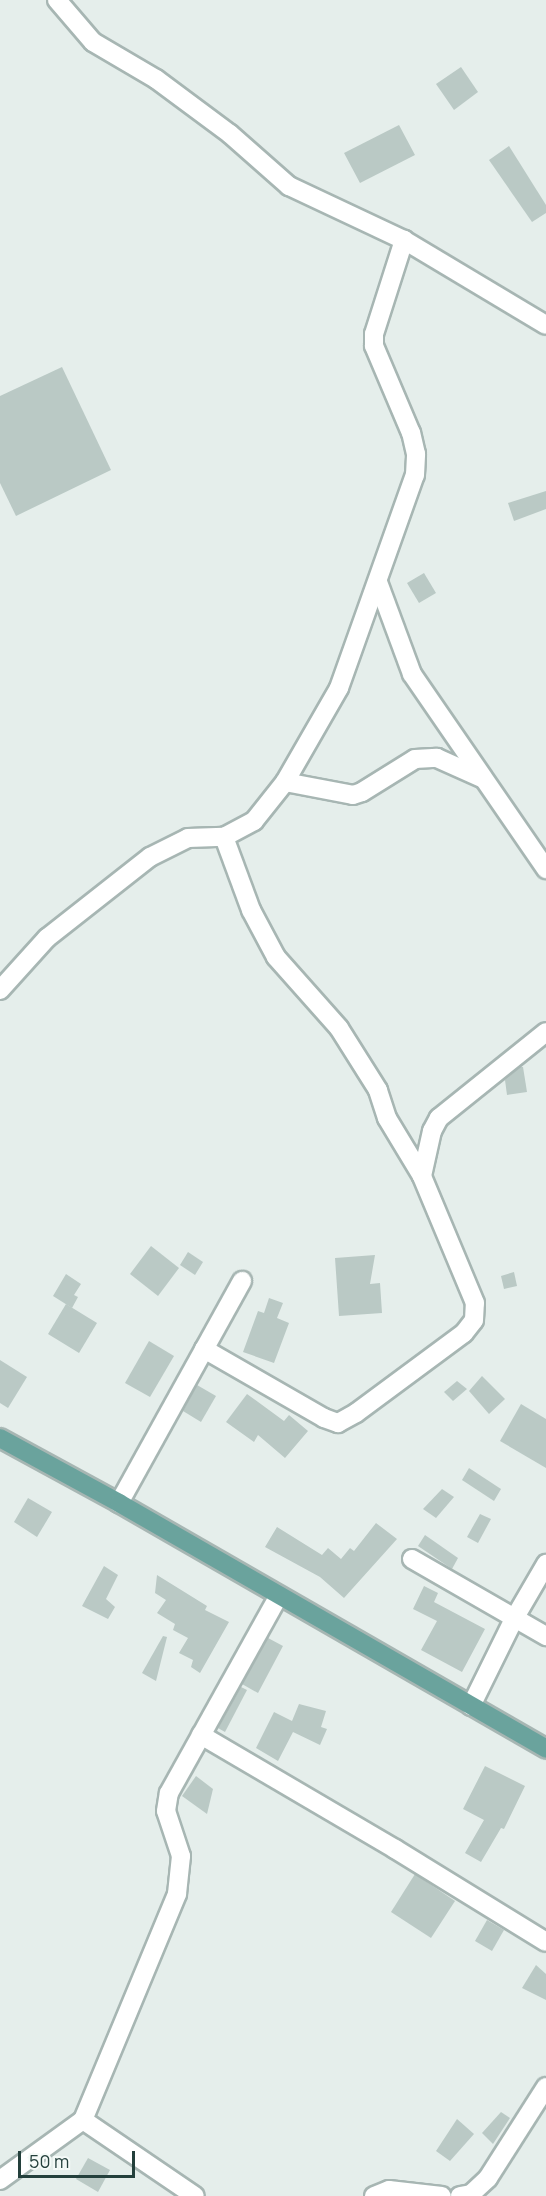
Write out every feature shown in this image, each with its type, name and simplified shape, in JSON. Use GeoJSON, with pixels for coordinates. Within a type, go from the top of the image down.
{"type":"FeatureCollection","features":[{"type":"Feature","properties":{"kind":"main road"},"geometry":{"type":"LineString","coordinates":[[0,1438],[119,1503],[278,1597],[546,1749]]}},
{"type":"Feature","properties":{"kind":"street"},"geometry":{"type":"LineString","coordinates":[[57,0],[93,42],[156,79],[230,134],[289,186],[404,240],[546,325]]}},
{"type":"Feature","properties":{"kind":"street"},"geometry":{"type":"LineString","coordinates":[[0,990],[47,938],[150,857],[188,838],[224,837],[254,821],[285,782],[339,688],[415,475],[416,454],[411,434],[374,346],[374,334],[404,240]]}},
{"type":"Feature","properties":{"kind":"street"},"geometry":{"type":"LineString","coordinates":[[378,582],[412,674],[546,869]]}},
{"type":"Feature","properties":{"kind":"street"},"geometry":{"type":"LineString","coordinates":[[285,782],[352,795],[362,792],[415,759],[437,758],[484,779]]}},
{"type":"Feature","properties":{"kind":"street"},"geometry":{"type":"LineString","coordinates":[[204,1349],[324,1418],[338,1423],[356,1413],[464,1333],[474,1320],[475,1304],[422,1176],[387,1118],[378,1090],[339,1028],[276,957],[251,910],[224,837]]}},
{"type":"Feature","properties":{"kind":"street"},"geometry":{"type":"LineString","coordinates":[[422,1176],[432,1131],[439,1118],[546,1032]]}},
{"type":"Feature","properties":{"kind":"street"},"geometry":{"type":"LineString","coordinates":[[119,1503],[242,1281]]}},
{"type":"Feature","properties":{"kind":"street"},"geometry":{"type":"LineString","coordinates":[[412,1559],[546,1636]]}},
{"type":"Feature","properties":{"kind":"street"},"geometry":{"type":"LineString","coordinates":[[471,1706],[514,1619],[546,1564]]}},
{"type":"Feature","properties":{"kind":"street"},"geometry":{"type":"LineString","coordinates":[[0,2180],[83,2120],[177,1894],[181,1856],[166,1811],[170,1793],[278,1597]]}},
{"type":"Feature","properties":{"kind":"street"},"geometry":{"type":"LineString","coordinates":[[201,1735],[395,1849],[546,1942]]}},
{"type":"Feature","properties":{"kind":"street"},"geometry":{"type":"LineString","coordinates":[[460,2196],[471,2194],[488,2178],[544,2095]]}},
{"type":"Feature","properties":{"kind":"street"},"geometry":{"type":"LineString","coordinates":[[83,2120],[195,2196]]}},
{"type":"Feature","properties":{"kind":"street"},"geometry":{"type":"LineString","coordinates":[[374,2196],[389,2190],[442,2196]]}},
{"type":"Feature","properties":{"kind":"building"},"geometry":{"type":"Polygon","coordinates":[[[461,67],[478,92],[454,110],[436,84],[461,67]]]}},
{"type":"Feature","properties":{"kind":"building"},"geometry":{"type":"Polygon","coordinates":[[[399,125],[415,155],[360,183],[344,153],[399,125]]]}},
{"type":"Feature","properties":{"kind":"building"},"geometry":{"type":"Polygon","coordinates":[[[509,146],[546,205],[546,213],[532,222],[489,160],[509,146]]]}},
{"type":"Feature","properties":{"kind":"building"},"geometry":{"type":"Polygon","coordinates":[[[62,367],[111,470],[16,516],[0,483],[0,396],[62,367]]]}},
{"type":"Feature","properties":{"kind":"building"},"geometry":{"type":"Polygon","coordinates":[[[546,491],[546,509],[514,521],[508,503],[546,491]]]}},
{"type":"Feature","properties":{"kind":"building"},"geometry":{"type":"Polygon","coordinates":[[[424,573],[436,593],[419,603],[407,583],[424,573]]]}},
{"type":"Feature","properties":{"kind":"building"},"geometry":{"type":"Polygon","coordinates":[[[523,1067],[527,1092],[507,1095],[505,1080],[523,1067]]]}},
{"type":"Feature","properties":{"kind":"building"},"geometry":{"type":"Polygon","coordinates":[[[151,1246],[179,1268],[158,1296],[130,1274],[151,1246]]]}},
{"type":"Feature","properties":{"kind":"building"},"geometry":{"type":"Polygon","coordinates":[[[188,1252],[203,1262],[195,1275],[180,1265],[188,1252]]]}},
{"type":"Feature","properties":{"kind":"building"},"geometry":{"type":"Polygon","coordinates":[[[375,1255],[370,1284],[380,1283],[382,1313],[339,1316],[335,1258],[375,1255]]]}},
{"type":"Feature","properties":{"kind":"building"},"geometry":{"type":"Polygon","coordinates":[[[514,1272],[517,1286],[504,1289],[501,1276],[514,1272]]]}},
{"type":"Feature","properties":{"kind":"building"},"geometry":{"type":"Polygon","coordinates":[[[66,1274],[81,1284],[74,1295],[78,1297],[72,1308],[53,1296],[66,1274]]]}},
{"type":"Feature","properties":{"kind":"building"},"geometry":{"type":"Polygon","coordinates":[[[269,1298],[283,1303],[277,1318],[289,1323],[274,1363],[243,1352],[258,1311],[264,1313],[269,1298]]]}},
{"type":"Feature","properties":{"kind":"building"},"geometry":{"type":"Polygon","coordinates":[[[66,1304],[97,1323],[79,1353],[48,1334],[66,1304]]]}},
{"type":"Feature","properties":{"kind":"building"},"geometry":{"type":"Polygon","coordinates":[[[149,1341],[174,1356],[150,1397],[125,1383],[149,1341]]]}},
{"type":"Feature","properties":{"kind":"building"},"geometry":{"type":"Polygon","coordinates":[[[0,1360],[27,1377],[8,1408],[0,1403],[0,1360]]]}},
{"type":"Feature","properties":{"kind":"building"},"geometry":{"type":"Polygon","coordinates":[[[482,1376],[505,1399],[489,1414],[469,1391],[482,1376]]]}},
{"type":"Feature","properties":{"kind":"building"},"geometry":{"type":"Polygon","coordinates":[[[457,1381],[467,1389],[453,1401],[444,1392],[457,1381]]]}},
{"type":"Feature","properties":{"kind":"building"},"geometry":{"type":"Polygon","coordinates":[[[197,1385],[216,1396],[201,1422],[183,1411],[197,1385]]]}},
{"type":"Feature","properties":{"kind":"building"},"geometry":{"type":"Polygon","coordinates":[[[247,1394],[284,1421],[289,1415],[308,1431],[285,1458],[258,1435],[254,1442],[226,1422],[247,1394]]]}},
{"type":"Feature","properties":{"kind":"building"},"geometry":{"type":"Polygon","coordinates":[[[521,1404],[546,1419],[546,1468],[500,1441],[521,1404]]]}},
{"type":"Feature","properties":{"kind":"building"},"geometry":{"type":"Polygon","coordinates":[[[469,1468],[501,1489],[494,1501],[462,1480],[469,1468]]]}},
{"type":"Feature","properties":{"kind":"building"},"geometry":{"type":"Polygon","coordinates":[[[442,1489],[454,1497],[436,1518],[423,1509],[442,1489]]]}},
{"type":"Feature","properties":{"kind":"building"},"geometry":{"type":"Polygon","coordinates":[[[28,1498],[52,1512],[37,1537],[14,1522],[28,1498]]]}},
{"type":"Feature","properties":{"kind":"building"},"geometry":{"type":"Polygon","coordinates":[[[480,1514],[491,1519],[478,1543],[467,1537],[480,1514]]]}},
{"type":"Feature","properties":{"kind":"building"},"geometry":{"type":"Polygon","coordinates":[[[376,1523],[397,1539],[344,1598],[320,1577],[265,1547],[277,1527],[322,1555],[328,1548],[341,1559],[350,1548],[354,1551],[376,1523]]]}},
{"type":"Feature","properties":{"kind":"building"},"geometry":{"type":"Polygon","coordinates":[[[425,1535],[458,1558],[452,1569],[418,1546],[425,1535]]]}},
{"type":"Feature","properties":{"kind":"building"},"geometry":{"type":"Polygon","coordinates":[[[104,1566],[118,1575],[106,1599],[115,1607],[108,1619],[82,1606],[104,1566]]]}},
{"type":"Feature","properties":{"kind":"building"},"geometry":{"type":"Polygon","coordinates":[[[157,1575],[207,1606],[205,1610],[229,1622],[200,1673],[191,1667],[193,1660],[179,1653],[188,1638],[173,1630],[175,1624],[157,1613],[166,1600],[155,1593],[157,1575]]]}},
{"type":"Feature","properties":{"kind":"building"},"geometry":{"type":"Polygon","coordinates":[[[424,1586],[438,1593],[434,1602],[485,1629],[462,1672],[421,1650],[437,1621],[413,1609],[424,1586]]]}},
{"type":"Feature","properties":{"kind":"building"},"geometry":{"type":"Polygon","coordinates":[[[163,1636],[167,1637],[156,1681],[142,1673],[163,1636]]]}},
{"type":"Feature","properties":{"kind":"building"},"geometry":{"type":"Polygon","coordinates":[[[268,1638],[283,1646],[258,1693],[242,1684],[268,1638]]]}},
{"type":"Feature","properties":{"kind":"building"},"geometry":{"type":"Polygon","coordinates":[[[241,1687],[247,1690],[225,1732],[218,1728],[241,1687]]]}},
{"type":"Feature","properties":{"kind":"building"},"geometry":{"type":"Polygon","coordinates":[[[299,1704],[326,1711],[321,1727],[327,1729],[320,1745],[293,1732],[278,1761],[256,1748],[274,1712],[292,1721],[299,1704]]]}},
{"type":"Feature","properties":{"kind":"building"},"geometry":{"type":"Polygon","coordinates":[[[485,1766],[525,1786],[504,1829],[501,1828],[481,1862],[465,1853],[484,1820],[463,1809],[485,1766]]]}},
{"type":"Feature","properties":{"kind":"building"},"geometry":{"type":"Polygon","coordinates":[[[196,1776],[213,1789],[207,1814],[182,1796],[196,1776]]]}},
{"type":"Feature","properties":{"kind":"building"},"geometry":{"type":"Polygon","coordinates":[[[415,1874],[455,1901],[431,1938],[391,1912],[415,1874]]]}},
{"type":"Feature","properties":{"kind":"building"},"geometry":{"type":"Polygon","coordinates":[[[487,1920],[504,1930],[492,1951],[475,1941],[487,1920]]]}},
{"type":"Feature","properties":{"kind":"building"},"geometry":{"type":"Polygon","coordinates":[[[536,1965],[546,1974],[546,2000],[522,1988],[536,1965]]]}},
{"type":"Feature","properties":{"kind":"building"},"geometry":{"type":"Polygon","coordinates":[[[501,2112],[510,2118],[493,2144],[482,2133],[501,2112]]]}},
{"type":"Feature","properties":{"kind":"building"},"geometry":{"type":"Polygon","coordinates":[[[457,2119],[474,2134],[450,2161],[436,2151],[457,2119]]]}},
{"type":"Feature","properties":{"kind":"building"},"geometry":{"type":"Polygon","coordinates":[[[88,2158],[110,2170],[98,2192],[76,2179],[88,2158]]]}}]}
